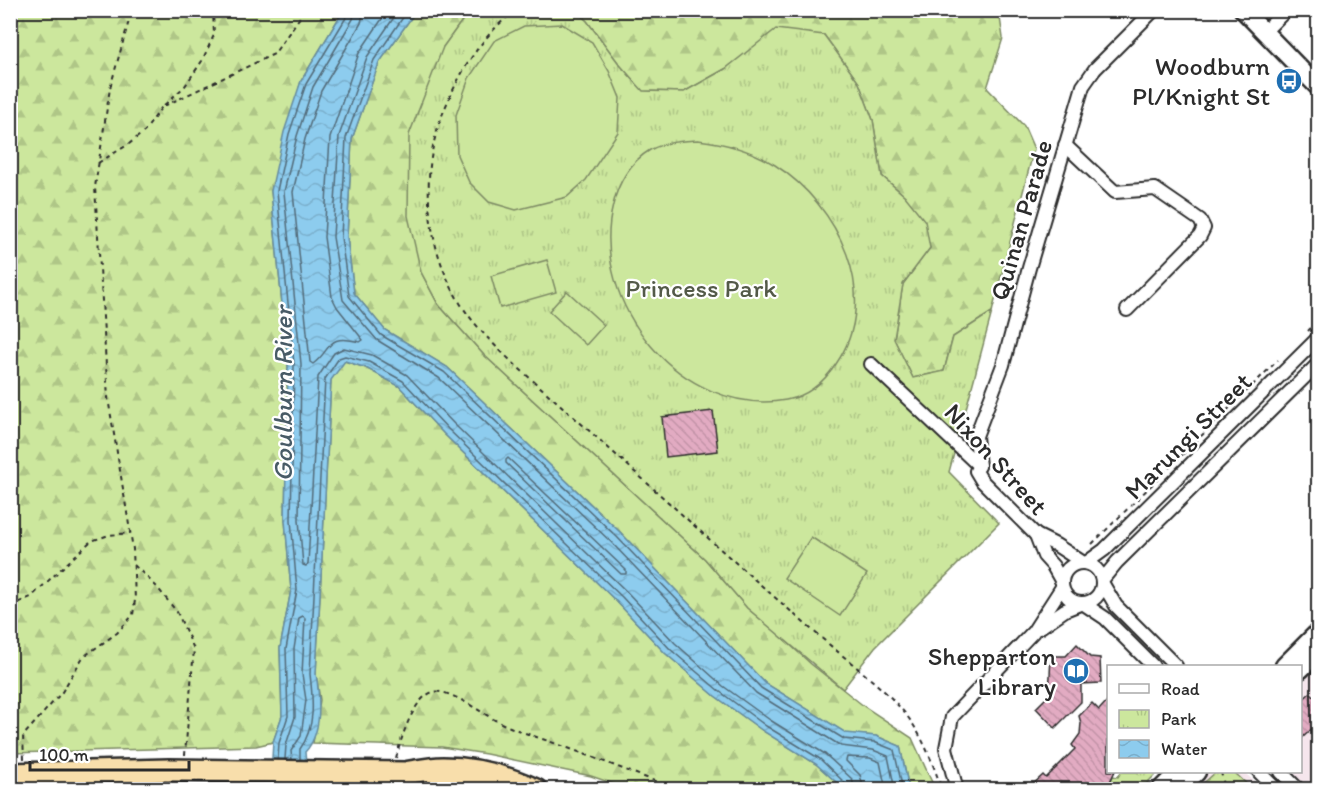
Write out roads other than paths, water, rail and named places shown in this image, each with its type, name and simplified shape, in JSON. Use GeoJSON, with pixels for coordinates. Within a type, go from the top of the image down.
{"type":"FeatureCollection","features":[{"type":"Feature","properties":{"kind":"highway"},"geometry":{"type":"LineString","coordinates":[[400,766],[483,789]]}},
{"type":"Feature","properties":{"kind":"highway"},"geometry":{"type":"LineString","coordinates":[[17,774],[167,778],[400,766],[460,769],[509,779],[536,789]]}},
{"type":"Feature","properties":{"kind":"street","name":"Quinan Parade"},"geometry":{"type":"LineString","coordinates":[[979,465],[976,436],[1003,365],[1065,146],[1088,78],[1154,10]]}},
{"type":"Feature","properties":{"kind":"street"},"geometry":{"type":"LineString","coordinates":[[1243,10],[1318,87]]}},
{"type":"Feature","properties":{"kind":"street"},"geometry":{"type":"LineString","coordinates":[[1264,32],[1286,10]]}},
{"type":"Feature","properties":{"kind":"street"},"geometry":{"type":"LineString","coordinates":[[1065,146],[1115,192],[1155,189],[1200,220],[1204,228],[1200,236],[1127,310]]}},
{"type":"Feature","properties":{"kind":"street","name":"Marungi Street"},"geometry":{"type":"LineString","coordinates":[[1084,563],[1104,550],[1318,338]]}},
{"type":"Feature","properties":{"kind":"street"},"geometry":{"type":"LineString","coordinates":[[1302,354],[1317,366]]}},
{"type":"Feature","properties":{"kind":"street","name":"Nixon Street"},"geometry":{"type":"LineString","coordinates":[[871,364],[979,465],[976,471],[982,480],[1036,535],[1084,563]]}},
{"type":"Feature","properties":{"kind":"street","name":"Marungi Street"},"geometry":{"type":"LineString","coordinates":[[1103,582],[1117,562],[1317,366]]}},
{"type":"Feature","properties":{"kind":"street"},"geometry":{"type":"LineString","coordinates":[[1210,445],[1223,458]]}},
{"type":"Feature","properties":{"kind":"street","name":"Nixon Street"},"geometry":{"type":"LineString","coordinates":[[1036,535],[1044,556],[1053,566],[1062,584]]}},
{"type":"Feature","properties":{"kind":"street"},"geometry":{"type":"LineString","coordinates":[[1033,632],[1062,584],[1066,571],[1076,564],[1084,563],[1097,569],[1116,606],[1175,665]]}},
{"type":"Feature","properties":{"kind":"street"},"geometry":{"type":"LineString","coordinates":[[957,789],[946,748],[952,717],[1033,632],[1065,610],[1095,600],[1102,590],[1103,582]]}},
{"type":"Feature","properties":{"kind":"street"},"geometry":{"type":"LineString","coordinates":[[1062,584],[1069,598],[1105,618],[1152,665]]}},
{"type":"Feature","properties":{"kind":"street"},"geometry":{"type":"LineString","coordinates":[[1285,665],[1318,632]]}},
{"type":"Feature","properties":{"kind":"street"},"geometry":{"type":"LineString","coordinates":[[1143,656],[1155,644]]}},
{"type":"Feature","properties":{"kind":"street"},"geometry":{"type":"LineString","coordinates":[[1302,668],[1318,653]]}},
{"type":"Feature","properties":{"kind":"street"},"geometry":{"type":"LineString","coordinates":[[1160,789],[1176,773]]}},
{"type":"Feature","properties":{"kind":"street"},"geometry":{"type":"LineString","coordinates":[[1179,789],[1195,773]]}},
{"type":"Feature","properties":{"kind":"street"},"geometry":{"type":"LineString","coordinates":[[1261,773],[1277,789]]}},
{"type":"Feature","properties":{"kind":"street"},"geometry":{"type":"LineString","coordinates":[[1283,773],[1299,789]]}},
{"type":"Feature","properties":{"kind":"water"},"geometry":{"type":"Polygon","coordinates":[[[343,11],[416,11],[379,63],[352,139],[347,237],[354,293],[385,330],[447,367],[621,533],[765,683],[846,733],[876,736],[900,746],[909,789],[844,789],[816,764],[763,731],[715,696],[665,653],[617,602],[444,434],[399,386],[366,368],[345,361],[331,380],[316,674],[319,715],[315,735],[305,752],[308,789],[270,790],[273,742],[282,716],[280,648],[291,590],[285,520],[288,365],[271,191],[284,132],[301,81],[343,11]]]}},
{"type":"Feature","properties":{"kind":"place","name":"Woodburn Pl/Knight St"},"geometry":{"type":"Point","coordinates":[1289,81]}},
{"type":"Feature","properties":{"kind":"place","name":"Shepparton Library"},"geometry":{"type":"Point","coordinates":[1076,671]}},
{"type":"Feature","properties":{"kind":"park label","name":"Princess Park"},"geometry":{"type":"Point","coordinates":[701,288]}},
{"type":"Feature","properties":{"kind":"water label","name":"Goulburn River"},"geometry":{"type":"Point","coordinates":[283,394]}}]}
